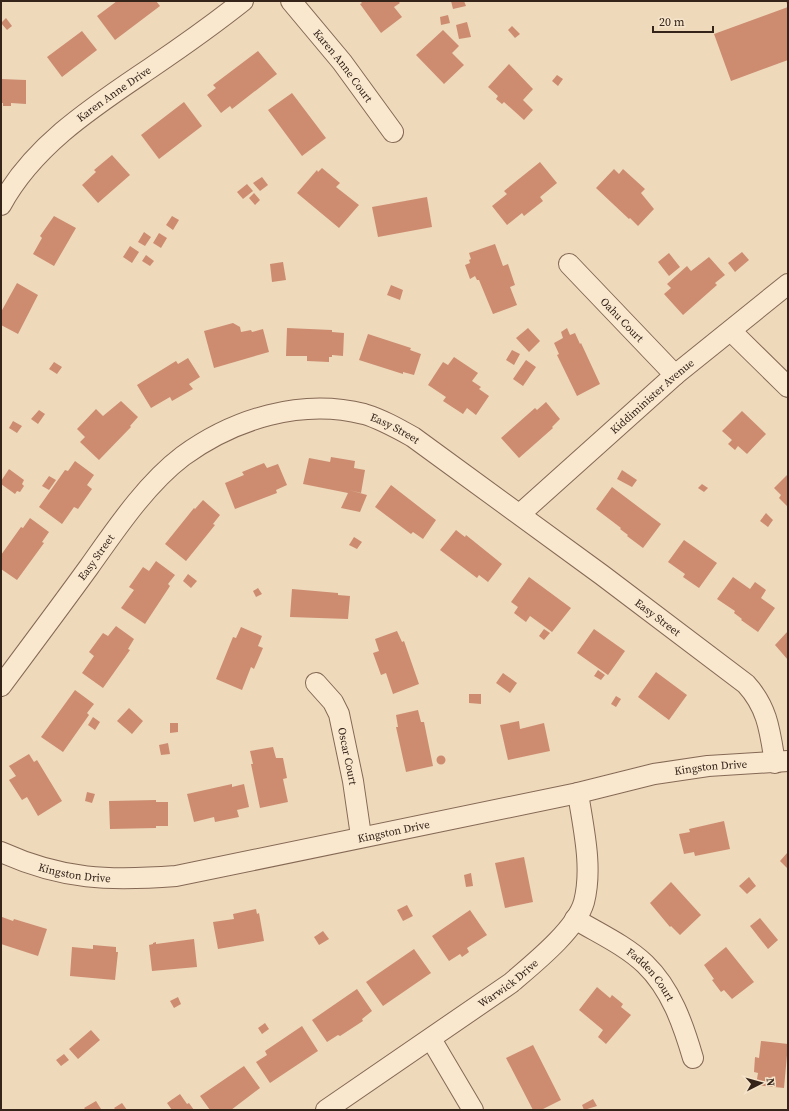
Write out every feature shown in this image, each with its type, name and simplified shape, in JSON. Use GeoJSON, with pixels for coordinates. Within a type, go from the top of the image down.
{"type":"FeatureCollection","features":[{"type":"Feature","properties":{"kind":"street","name":"Karen Anne Drive"},"geometry":{"type":"LineString","coordinates":[[1,203],[21,174],[42,151],[86,113],[243,1]]}},
{"type":"Feature","properties":{"kind":"street","name":"Karen Anne Court"},"geometry":{"type":"LineString","coordinates":[[291,1],[342,62],[393,132]]}},
{"type":"Feature","properties":{"kind":"street","name":"Oahu Court"},"geometry":{"type":"LineString","coordinates":[[569,264],[675,376]]}},
{"type":"Feature","properties":{"kind":"street","name":"Kiddiminister Avenue"},"geometry":{"type":"LineString","coordinates":[[520,514],[675,376],[788,284]]}},
{"type":"Feature","properties":{"kind":"street"},"geometry":{"type":"LineString","coordinates":[[731,330],[788,387]]}},
{"type":"Feature","properties":{"kind":"street","name":"Easy Street"},"geometry":{"type":"LineString","coordinates":[[1,686],[135,506],[163,475],[183,457],[200,446],[259,417],[280,411],[324,410],[358,413],[381,420],[413,437],[520,514],[746,684],[757,696],[763,707],[782,762]]}},
{"type":"Feature","properties":{"kind":"street","name":"Oscar Court"},"geometry":{"type":"LineString","coordinates":[[316,683],[329,697],[338,714],[353,781],[361,836]]}},
{"type":"Feature","properties":{"kind":"street","name":"Kingston Drive"},"geometry":{"type":"LineString","coordinates":[[1,852],[63,874],[83,878],[118,880],[176,876],[202,872],[361,836],[683,769],[708,766],[782,762]]}},
{"type":"Feature","properties":{"kind":"street","name":"Warwick Drive"},"geometry":{"type":"LineString","coordinates":[[326,1110],[431,1039],[527,970],[561,936],[575,919],[584,902],[586,876],[584,835],[578,792]]}},
{"type":"Feature","properties":{"kind":"street","name":"Fadden Court"},"geometry":{"type":"LineString","coordinates":[[575,919],[644,963],[655,975],[676,1009],[685,1031],[693,1058]]}},
{"type":"Feature","properties":{"kind":"street"},"geometry":{"type":"LineString","coordinates":[[431,1039],[473,1110]]}},
{"type":"Feature","properties":{"kind":"building"},"geometry":{"type":"Polygon","coordinates":[[[117,1],[156,1],[160,6],[115,40],[97,16],[117,1]]]}},
{"type":"Feature","properties":{"kind":"building"},"geometry":{"type":"Polygon","coordinates":[[[360,1],[398,1],[400,3],[394,7],[402,17],[381,33],[360,4],[362,3],[360,1]]]}},
{"type":"Feature","properties":{"kind":"building"},"geometry":{"type":"Polygon","coordinates":[[[451,1],[464,1],[466,6],[453,9],[451,1]]]}},
{"type":"Feature","properties":{"kind":"building"},"geometry":{"type":"Polygon","coordinates":[[[788,7],[788,60],[731,81],[714,34],[788,7]]]}},
{"type":"Feature","properties":{"kind":"building"},"geometry":{"type":"Polygon","coordinates":[[[448,15],[450,23],[441,25],[440,17],[448,15]]]}},
{"type":"Feature","properties":{"kind":"building"},"geometry":{"type":"Polygon","coordinates":[[[6,18],[12,26],[7,30],[1,23],[6,18]]]}},
{"type":"Feature","properties":{"kind":"building"},"geometry":{"type":"Polygon","coordinates":[[[467,22],[471,37],[459,39],[456,25],[467,22]]]}},
{"type":"Feature","properties":{"kind":"building"},"geometry":{"type":"Polygon","coordinates":[[[512,26],[520,34],[515,38],[508,30],[512,26]]]}},
{"type":"Feature","properties":{"kind":"building"},"geometry":{"type":"Polygon","coordinates":[[[443,30],[459,46],[452,53],[464,65],[444,84],[416,55],[443,30]]]}},
{"type":"Feature","properties":{"kind":"building"},"geometry":{"type":"Polygon","coordinates":[[[82,31],[97,50],[62,77],[47,57],[82,31]]]}},
{"type":"Feature","properties":{"kind":"building"},"geometry":{"type":"Polygon","coordinates":[[[258,51],[277,74],[232,109],[230,106],[221,113],[207,95],[216,88],[213,85],[258,51]]]}},
{"type":"Feature","properties":{"kind":"building"},"geometry":{"type":"Polygon","coordinates":[[[509,64],[533,89],[523,100],[533,110],[524,120],[504,102],[502,104],[496,99],[498,96],[488,87],[509,64]]]}},
{"type":"Feature","properties":{"kind":"building"},"geometry":{"type":"Polygon","coordinates":[[[557,75],[563,79],[558,86],[552,81],[557,75]]]}},
{"type":"Feature","properties":{"kind":"building"},"geometry":{"type":"Polygon","coordinates":[[[1,79],[26,80],[26,104],[11,103],[11,106],[3,106],[3,103],[1,103],[1,79]]]}},
{"type":"Feature","properties":{"kind":"building"},"geometry":{"type":"Polygon","coordinates":[[[292,93],[326,138],[302,156],[268,110],[292,93]]]}},
{"type":"Feature","properties":{"kind":"building"},"geometry":{"type":"Polygon","coordinates":[[[184,102],[202,126],[159,159],[141,135],[184,102]]]}},
{"type":"Feature","properties":{"kind":"building"},"geometry":{"type":"Polygon","coordinates":[[[112,155],[130,175],[98,203],[82,185],[96,172],[94,170],[112,155]]]}},
{"type":"Feature","properties":{"kind":"building"},"geometry":{"type":"Polygon","coordinates":[[[540,162],[557,183],[540,197],[543,201],[524,216],[522,213],[507,225],[492,206],[507,194],[504,191],[540,162]]]}},
{"type":"Feature","properties":{"kind":"building"},"geometry":{"type":"Polygon","coordinates":[[[322,168],[340,183],[336,187],[359,205],[339,228],[297,193],[317,170],[318,172],[322,168]]]}},
{"type":"Feature","properties":{"kind":"building"},"geometry":{"type":"Polygon","coordinates":[[[614,169],[619,174],[623,169],[645,189],[641,193],[654,209],[638,226],[596,188],[614,169]]]}},
{"type":"Feature","properties":{"kind":"building"},"geometry":{"type":"Polygon","coordinates":[[[262,177],[268,185],[260,191],[253,183],[262,177]]]}},
{"type":"Feature","properties":{"kind":"building"},"geometry":{"type":"Polygon","coordinates":[[[247,184],[253,191],[243,199],[237,192],[247,184]]]}},
{"type":"Feature","properties":{"kind":"building"},"geometry":{"type":"Polygon","coordinates":[[[254,193],[260,200],[255,205],[249,198],[254,193]]]}},
{"type":"Feature","properties":{"kind":"building"},"geometry":{"type":"Polygon","coordinates":[[[427,197],[432,227],[378,237],[372,207],[427,197]]]}},
{"type":"Feature","properties":{"kind":"building"},"geometry":{"type":"Polygon","coordinates":[[[54,216],[76,228],[54,266],[33,254],[42,238],[40,236],[54,216]]]}},
{"type":"Feature","properties":{"kind":"building"},"geometry":{"type":"Polygon","coordinates":[[[172,216],[179,220],[173,230],[166,225],[172,216]]]}},
{"type":"Feature","properties":{"kind":"building"},"geometry":{"type":"Polygon","coordinates":[[[144,232],[151,237],[145,246],[138,242],[144,232]]]}},
{"type":"Feature","properties":{"kind":"building"},"geometry":{"type":"Polygon","coordinates":[[[159,233],[167,238],[161,248],[153,243],[159,233]]]}},
{"type":"Feature","properties":{"kind":"building"},"geometry":{"type":"Polygon","coordinates":[[[495,244],[503,266],[508,264],[515,285],[510,287],[517,305],[493,314],[479,280],[477,280],[475,276],[470,279],[465,265],[470,263],[469,260],[471,259],[469,253],[495,244]]]}},
{"type":"Feature","properties":{"kind":"building"},"geometry":{"type":"Polygon","coordinates":[[[130,246],[139,252],[132,263],[123,257],[130,246]]]}},
{"type":"Feature","properties":{"kind":"building"},"geometry":{"type":"Polygon","coordinates":[[[742,252],[749,260],[735,272],[728,263],[742,252]]]}},
{"type":"Feature","properties":{"kind":"building"},"geometry":{"type":"Polygon","coordinates":[[[669,253],[680,267],[669,276],[658,262],[669,253]]]}},
{"type":"Feature","properties":{"kind":"building"},"geometry":{"type":"Polygon","coordinates":[[[146,255],[154,261],[150,266],[142,261],[146,255]]]}},
{"type":"Feature","properties":{"kind":"building"},"geometry":{"type":"Polygon","coordinates":[[[709,257],[725,275],[715,283],[717,285],[683,315],[664,294],[671,288],[667,284],[687,266],[691,271],[709,257]]]}},
{"type":"Feature","properties":{"kind":"building"},"geometry":{"type":"Polygon","coordinates":[[[283,262],[286,280],[272,282],[270,264],[283,262]]]}},
{"type":"Feature","properties":{"kind":"building"},"geometry":{"type":"Polygon","coordinates":[[[17,283],[38,295],[18,334],[1,325],[1,312],[17,283]]]}},
{"type":"Feature","properties":{"kind":"building"},"geometry":{"type":"Polygon","coordinates":[[[391,285],[403,290],[400,300],[387,295],[391,285]]]}},
{"type":"Feature","properties":{"kind":"building"},"geometry":{"type":"Polygon","coordinates":[[[233,323],[240,327],[241,332],[251,330],[252,332],[263,329],[269,352],[214,368],[204,331],[233,323]]]}},
{"type":"Feature","properties":{"kind":"building"},"geometry":{"type":"Polygon","coordinates":[[[287,328],[332,330],[332,332],[344,333],[343,356],[332,355],[332,357],[329,357],[329,362],[307,361],[307,356],[286,356],[287,328]]]}},
{"type":"Feature","properties":{"kind":"building"},"geometry":{"type":"Polygon","coordinates":[[[528,328],[540,341],[529,352],[516,338],[528,328]]]}},
{"type":"Feature","properties":{"kind":"building"},"geometry":{"type":"Polygon","coordinates":[[[567,328],[570,335],[575,333],[580,344],[581,343],[600,384],[577,396],[557,355],[559,354],[554,343],[563,338],[561,332],[567,328]]]}},
{"type":"Feature","properties":{"kind":"building"},"geometry":{"type":"Polygon","coordinates":[[[368,334],[411,348],[410,350],[421,354],[414,375],[403,372],[403,374],[359,360],[368,334]]]}},
{"type":"Feature","properties":{"kind":"building"},"geometry":{"type":"Polygon","coordinates":[[[512,350],[520,354],[514,365],[506,360],[512,350]]]}},
{"type":"Feature","properties":{"kind":"building"},"geometry":{"type":"Polygon","coordinates":[[[454,357],[478,373],[472,381],[481,387],[479,389],[489,396],[476,415],[467,408],[463,414],[443,401],[446,397],[428,385],[443,362],[448,365],[454,357]]]}},
{"type":"Feature","properties":{"kind":"building"},"geometry":{"type":"Polygon","coordinates":[[[188,358],[200,377],[189,384],[193,389],[172,401],[170,397],[151,408],[137,385],[176,361],[178,364],[188,358]]]}},
{"type":"Feature","properties":{"kind":"building"},"geometry":{"type":"Polygon","coordinates":[[[526,360],[536,367],[523,386],[513,379],[526,360]]]}},
{"type":"Feature","properties":{"kind":"building"},"geometry":{"type":"Polygon","coordinates":[[[54,362],[62,367],[57,374],[49,369],[54,362]]]}},
{"type":"Feature","properties":{"kind":"building"},"geometry":{"type":"Polygon","coordinates":[[[121,401],[138,417],[130,426],[131,427],[99,460],[80,442],[85,437],[77,429],[96,409],[103,416],[121,401]]]}},
{"type":"Feature","properties":{"kind":"building"},"geometry":{"type":"Polygon","coordinates":[[[546,402],[560,419],[552,427],[553,428],[519,458],[501,438],[535,408],[537,410],[546,402]]]}},
{"type":"Feature","properties":{"kind":"building"},"geometry":{"type":"Polygon","coordinates":[[[39,410],[45,414],[38,424],[31,419],[39,410]]]}},
{"type":"Feature","properties":{"kind":"building"},"geometry":{"type":"Polygon","coordinates":[[[742,411],[766,434],[747,454],[738,446],[735,450],[728,444],[732,440],[722,431],[742,411]]]}},
{"type":"Feature","properties":{"kind":"building"},"geometry":{"type":"Polygon","coordinates":[[[13,421],[22,426],[17,433],[9,428],[13,421]]]}},
{"type":"Feature","properties":{"kind":"building"},"geometry":{"type":"Polygon","coordinates":[[[331,457],[355,461],[354,468],[365,470],[361,493],[349,490],[367,495],[360,512],[341,508],[348,493],[303,484],[309,458],[330,462],[331,457]]]}},
{"type":"Feature","properties":{"kind":"building"},"geometry":{"type":"Polygon","coordinates":[[[75,461],[94,475],[87,485],[92,489],[78,509],[74,507],[62,524],[39,507],[65,470],[68,471],[75,461]]]}},
{"type":"Feature","properties":{"kind":"building"},"geometry":{"type":"Polygon","coordinates":[[[264,463],[267,468],[278,464],[287,485],[276,490],[277,493],[235,509],[225,483],[244,475],[242,472],[264,463]]]}},
{"type":"Feature","properties":{"kind":"building"},"geometry":{"type":"Polygon","coordinates":[[[9,469],[24,480],[22,484],[24,486],[20,492],[17,491],[15,494],[1,484],[1,481],[9,469]]]}},
{"type":"Feature","properties":{"kind":"building"},"geometry":{"type":"Polygon","coordinates":[[[622,470],[637,480],[632,487],[617,479],[622,470]]]}},
{"type":"Feature","properties":{"kind":"building"},"geometry":{"type":"Polygon","coordinates":[[[788,474],[788,507],[779,498],[781,495],[774,488],[788,474]]]}},
{"type":"Feature","properties":{"kind":"building"},"geometry":{"type":"Polygon","coordinates":[[[49,476],[56,480],[49,490],[42,486],[49,476]]]}},
{"type":"Feature","properties":{"kind":"building"},"geometry":{"type":"Polygon","coordinates":[[[702,484],[708,488],[704,492],[698,488],[702,484]]]}},
{"type":"Feature","properties":{"kind":"building"},"geometry":{"type":"Polygon","coordinates":[[[391,485],[436,520],[423,539],[413,532],[411,534],[375,507],[391,485]]]}},
{"type":"Feature","properties":{"kind":"building"},"geometry":{"type":"Polygon","coordinates":[[[612,487],[661,524],[643,548],[627,536],[628,535],[620,529],[621,528],[596,509],[612,487]]]}},
{"type":"Feature","properties":{"kind":"building"},"geometry":{"type":"Polygon","coordinates":[[[203,500],[220,515],[213,524],[215,525],[186,561],[165,544],[194,508],[195,509],[203,500]]]}},
{"type":"Feature","properties":{"kind":"building"},"geometry":{"type":"Polygon","coordinates":[[[766,513],[773,520],[768,527],[760,521],[766,513]]]}},
{"type":"Feature","properties":{"kind":"building"},"geometry":{"type":"Polygon","coordinates":[[[30,518],[49,532],[42,542],[44,543],[17,580],[1,569],[1,555],[21,527],[23,528],[30,518]]]}},
{"type":"Feature","properties":{"kind":"building"},"geometry":{"type":"Polygon","coordinates":[[[456,530],[465,537],[466,535],[502,564],[488,582],[479,575],[477,578],[440,550],[456,530]]]}},
{"type":"Feature","properties":{"kind":"building"},"geometry":{"type":"Polygon","coordinates":[[[354,537],[362,542],[357,549],[349,545],[354,537]]]}},
{"type":"Feature","properties":{"kind":"building"},"geometry":{"type":"Polygon","coordinates":[[[684,540],[717,563],[699,588],[683,577],[685,574],[668,562],[684,540]]]}},
{"type":"Feature","properties":{"kind":"building"},"geometry":{"type":"Polygon","coordinates":[[[156,561],[175,575],[168,584],[170,586],[145,624],[121,608],[134,590],[129,587],[143,567],[149,571],[156,561]]]}},
{"type":"Feature","properties":{"kind":"building"},"geometry":{"type":"Polygon","coordinates":[[[188,574],[197,581],[191,588],[183,581],[188,574]]]}},
{"type":"Feature","properties":{"kind":"building"},"geometry":{"type":"Polygon","coordinates":[[[529,577],[571,608],[552,632],[530,616],[526,622],[514,613],[518,607],[511,602],[529,577]]]}},
{"type":"Feature","properties":{"kind":"building"},"geometry":{"type":"Polygon","coordinates":[[[733,577],[750,589],[755,582],[766,590],[761,598],[775,608],[758,632],[741,620],[742,619],[734,613],[735,611],[717,599],[733,577]]]}},
{"type":"Feature","properties":{"kind":"building"},"geometry":{"type":"Polygon","coordinates":[[[258,588],[262,594],[256,597],[253,591],[258,588]]]}},
{"type":"Feature","properties":{"kind":"building"},"geometry":{"type":"Polygon","coordinates":[[[292,589],[338,593],[338,595],[350,596],[348,619],[290,617],[292,589]]]}},
{"type":"Feature","properties":{"kind":"building"},"geometry":{"type":"Polygon","coordinates":[[[116,626],[134,639],[128,649],[130,650],[103,688],[82,673],[94,656],[89,652],[103,633],[108,636],[116,626]]]}},
{"type":"Feature","properties":{"kind":"building"},"geometry":{"type":"Polygon","coordinates":[[[241,627],[262,636],[258,646],[263,648],[254,669],[251,667],[242,690],[216,679],[233,637],[236,638],[241,627]]]}},
{"type":"Feature","properties":{"kind":"building"},"geometry":{"type":"Polygon","coordinates":[[[544,629],[550,633],[544,640],[539,636],[544,629]]]}},
{"type":"Feature","properties":{"kind":"building"},"geometry":{"type":"Polygon","coordinates":[[[594,629],[625,651],[608,675],[577,653],[594,629]]]}},
{"type":"Feature","properties":{"kind":"building"},"geometry":{"type":"Polygon","coordinates":[[[397,631],[402,642],[404,641],[419,684],[393,694],[386,673],[381,675],[373,653],[379,651],[375,639],[397,631]]]}},
{"type":"Feature","properties":{"kind":"building"},"geometry":{"type":"Polygon","coordinates":[[[788,631],[788,660],[775,645],[788,631]]]}},
{"type":"Feature","properties":{"kind":"building"},"geometry":{"type":"Polygon","coordinates":[[[598,670],[605,675],[601,680],[594,676],[598,670]]]}},
{"type":"Feature","properties":{"kind":"building"},"geometry":{"type":"Polygon","coordinates":[[[656,672],[687,695],[669,720],[638,697],[656,672]]]}},
{"type":"Feature","properties":{"kind":"building"},"geometry":{"type":"Polygon","coordinates":[[[503,673],[517,683],[510,693],[496,683],[503,673]]]}},
{"type":"Feature","properties":{"kind":"building"},"geometry":{"type":"Polygon","coordinates":[[[75,690],[94,704],[87,713],[89,715],[63,752],[41,737],[75,690]]]}},
{"type":"Feature","properties":{"kind":"building"},"geometry":{"type":"Polygon","coordinates":[[[469,694],[481,694],[481,704],[469,703],[469,694]]]}},
{"type":"Feature","properties":{"kind":"building"},"geometry":{"type":"Polygon","coordinates":[[[616,696],[621,699],[616,707],[611,704],[616,696]]]}},
{"type":"Feature","properties":{"kind":"building"},"geometry":{"type":"Polygon","coordinates":[[[129,708],[143,721],[132,734],[117,721],[129,708]]]}},
{"type":"Feature","properties":{"kind":"building"},"geometry":{"type":"Polygon","coordinates":[[[418,710],[421,722],[424,722],[433,766],[406,772],[396,727],[398,727],[396,715],[418,710]]]}},
{"type":"Feature","properties":{"kind":"building"},"geometry":{"type":"Polygon","coordinates":[[[93,717],[100,722],[95,730],[88,725],[93,717]]]}},
{"type":"Feature","properties":{"kind":"building"},"geometry":{"type":"Polygon","coordinates":[[[519,721],[520,729],[544,723],[550,751],[508,760],[500,725],[519,721]]]}},
{"type":"Feature","properties":{"kind":"building"},"geometry":{"type":"Polygon","coordinates":[[[170,723],[178,723],[178,732],[170,733],[170,723]]]}},
{"type":"Feature","properties":{"kind":"building"},"geometry":{"type":"Polygon","coordinates":[[[168,743],[170,754],[161,755],[159,745],[168,743]]]}},
{"type":"Feature","properties":{"kind":"building"},"geometry":{"type":"Polygon","coordinates":[[[273,747],[276,758],[283,758],[287,778],[283,779],[288,802],[260,808],[251,764],[253,764],[250,751],[273,747]]]}},
{"type":"Feature","properties":{"kind":"building"},"geometry":{"type":"Polygon","coordinates":[[[29,754],[34,762],[37,760],[62,801],[38,816],[27,797],[22,800],[9,780],[16,776],[9,766],[29,754]]]}},
{"type":"Feature","properties":{"kind":"building"},"geometry":{"type":"Polygon","coordinates":[[[439,756],[443,756],[445,760],[443,764],[439,764],[437,762],[437,758],[439,756]]]}},
{"type":"Feature","properties":{"kind":"building"},"geometry":{"type":"Polygon","coordinates":[[[232,784],[232,787],[244,784],[249,807],[237,810],[239,817],[215,822],[214,817],[194,822],[187,794],[232,784]]]}},
{"type":"Feature","properties":{"kind":"building"},"geometry":{"type":"Polygon","coordinates":[[[87,792],[95,794],[92,803],[85,801],[87,792]]]}},
{"type":"Feature","properties":{"kind":"building"},"geometry":{"type":"Polygon","coordinates":[[[156,800],[156,802],[168,802],[168,826],[156,826],[156,828],[110,829],[109,801],[156,800]]]}},
{"type":"Feature","properties":{"kind":"building"},"geometry":{"type":"Polygon","coordinates":[[[724,821],[730,849],[695,856],[694,852],[684,854],[679,834],[690,832],[689,829],[724,821]]]}},
{"type":"Feature","properties":{"kind":"building"},"geometry":{"type":"Polygon","coordinates":[[[788,852],[788,869],[780,861],[788,852]]]}},
{"type":"Feature","properties":{"kind":"building"},"geometry":{"type":"Polygon","coordinates":[[[524,857],[533,902],[505,908],[495,863],[524,857]]]}},
{"type":"Feature","properties":{"kind":"building"},"geometry":{"type":"Polygon","coordinates":[[[471,873],[473,886],[466,887],[464,875],[471,873]]]}},
{"type":"Feature","properties":{"kind":"building"},"geometry":{"type":"Polygon","coordinates":[[[749,877],[756,886],[747,894],[739,886],[749,877]]]}},
{"type":"Feature","properties":{"kind":"building"},"geometry":{"type":"Polygon","coordinates":[[[671,882],[701,915],[680,935],[671,926],[670,927],[650,903],[671,882]]]}},
{"type":"Feature","properties":{"kind":"building"},"geometry":{"type":"Polygon","coordinates":[[[407,905],[413,916],[403,921],[397,910],[407,905]]]}},
{"type":"Feature","properties":{"kind":"building"},"geometry":{"type":"Polygon","coordinates":[[[256,909],[257,914],[259,913],[264,941],[218,949],[213,922],[234,919],[233,914],[256,909]]]}},
{"type":"Feature","properties":{"kind":"building"},"geometry":{"type":"Polygon","coordinates":[[[470,910],[487,935],[467,948],[469,952],[462,957],[460,954],[449,961],[432,936],[470,910]]]}},
{"type":"Feature","properties":{"kind":"building"},"geometry":{"type":"Polygon","coordinates":[[[2,917],[47,929],[38,956],[1,944],[2,917]]]}},
{"type":"Feature","properties":{"kind":"building"},"geometry":{"type":"Polygon","coordinates":[[[760,918],[778,940],[768,949],[750,926],[760,918]]]}},
{"type":"Feature","properties":{"kind":"building"},"geometry":{"type":"Polygon","coordinates":[[[323,931],[329,939],[319,945],[314,937],[323,931]]]}},
{"type":"Feature","properties":{"kind":"building"},"geometry":{"type":"Polygon","coordinates":[[[194,939],[197,967],[152,971],[149,945],[156,942],[156,944],[194,939]]]}},
{"type":"Feature","properties":{"kind":"building"},"geometry":{"type":"Polygon","coordinates":[[[93,945],[116,947],[116,952],[118,952],[115,980],[70,976],[72,947],[93,949],[93,945]]]}},
{"type":"Feature","properties":{"kind":"building"},"geometry":{"type":"Polygon","coordinates":[[[726,947],[754,982],[732,999],[724,990],[721,992],[712,980],[714,979],[704,965],[726,947]]]}},
{"type":"Feature","properties":{"kind":"building"},"geometry":{"type":"Polygon","coordinates":[[[414,949],[431,973],[383,1006],[366,982],[414,949]]]}},
{"type":"Feature","properties":{"kind":"building"},"geometry":{"type":"Polygon","coordinates":[[[597,987],[610,998],[612,995],[623,1004],[621,1007],[631,1015],[606,1044],[598,1037],[603,1030],[579,1010],[597,987]]]}},
{"type":"Feature","properties":{"kind":"building"},"geometry":{"type":"Polygon","coordinates":[[[357,989],[372,1011],[362,1019],[363,1021],[340,1036],[338,1035],[327,1042],[312,1020],[357,989]]]}},
{"type":"Feature","properties":{"kind":"building"},"geometry":{"type":"Polygon","coordinates":[[[178,997],[181,1004],[174,1008],[170,1001],[178,997]]]}},
{"type":"Feature","properties":{"kind":"building"},"geometry":{"type":"Polygon","coordinates":[[[265,1023],[269,1029],[262,1034],[258,1028],[265,1023]]]}},
{"type":"Feature","properties":{"kind":"building"},"geometry":{"type":"Polygon","coordinates":[[[302,1026],[318,1051],[270,1083],[256,1062],[267,1055],[265,1051],[302,1026]]]}},
{"type":"Feature","properties":{"kind":"building"},"geometry":{"type":"Polygon","coordinates":[[[91,1030],[100,1040],[78,1059],[69,1049],[91,1030]]]}},
{"type":"Feature","properties":{"kind":"building"},"geometry":{"type":"Polygon","coordinates":[[[761,1041],[788,1044],[784,1088],[756,1085],[758,1073],[754,1072],[755,1057],[759,1058],[761,1041]]]}},
{"type":"Feature","properties":{"kind":"building"},"geometry":{"type":"Polygon","coordinates":[[[533,1045],[561,1100],[541,1110],[533,1110],[506,1058],[533,1045]]]}},
{"type":"Feature","properties":{"kind":"building"},"geometry":{"type":"Polygon","coordinates":[[[64,1054],[69,1060],[61,1066],[56,1060],[64,1054]]]}},
{"type":"Feature","properties":{"kind":"building"},"geometry":{"type":"Polygon","coordinates":[[[244,1066],[260,1088],[231,1110],[210,1110],[200,1096],[244,1066]]]}},
{"type":"Feature","properties":{"kind":"building"},"geometry":{"type":"Polygon","coordinates":[[[180,1094],[187,1104],[189,1103],[194,1110],[172,1110],[167,1103],[180,1094]]]}},
{"type":"Feature","properties":{"kind":"building"},"geometry":{"type":"Polygon","coordinates":[[[593,1099],[597,1106],[584,1110],[582,1105],[593,1099]]]}},
{"type":"Feature","properties":{"kind":"building"},"geometry":{"type":"Polygon","coordinates":[[[96,1101],[101,1109],[86,1110],[84,1108],[96,1101]]]}},
{"type":"Feature","properties":{"kind":"building"},"geometry":{"type":"Polygon","coordinates":[[[122,1103],[127,1110],[116,1110],[114,1108],[122,1103]]]}}]}
